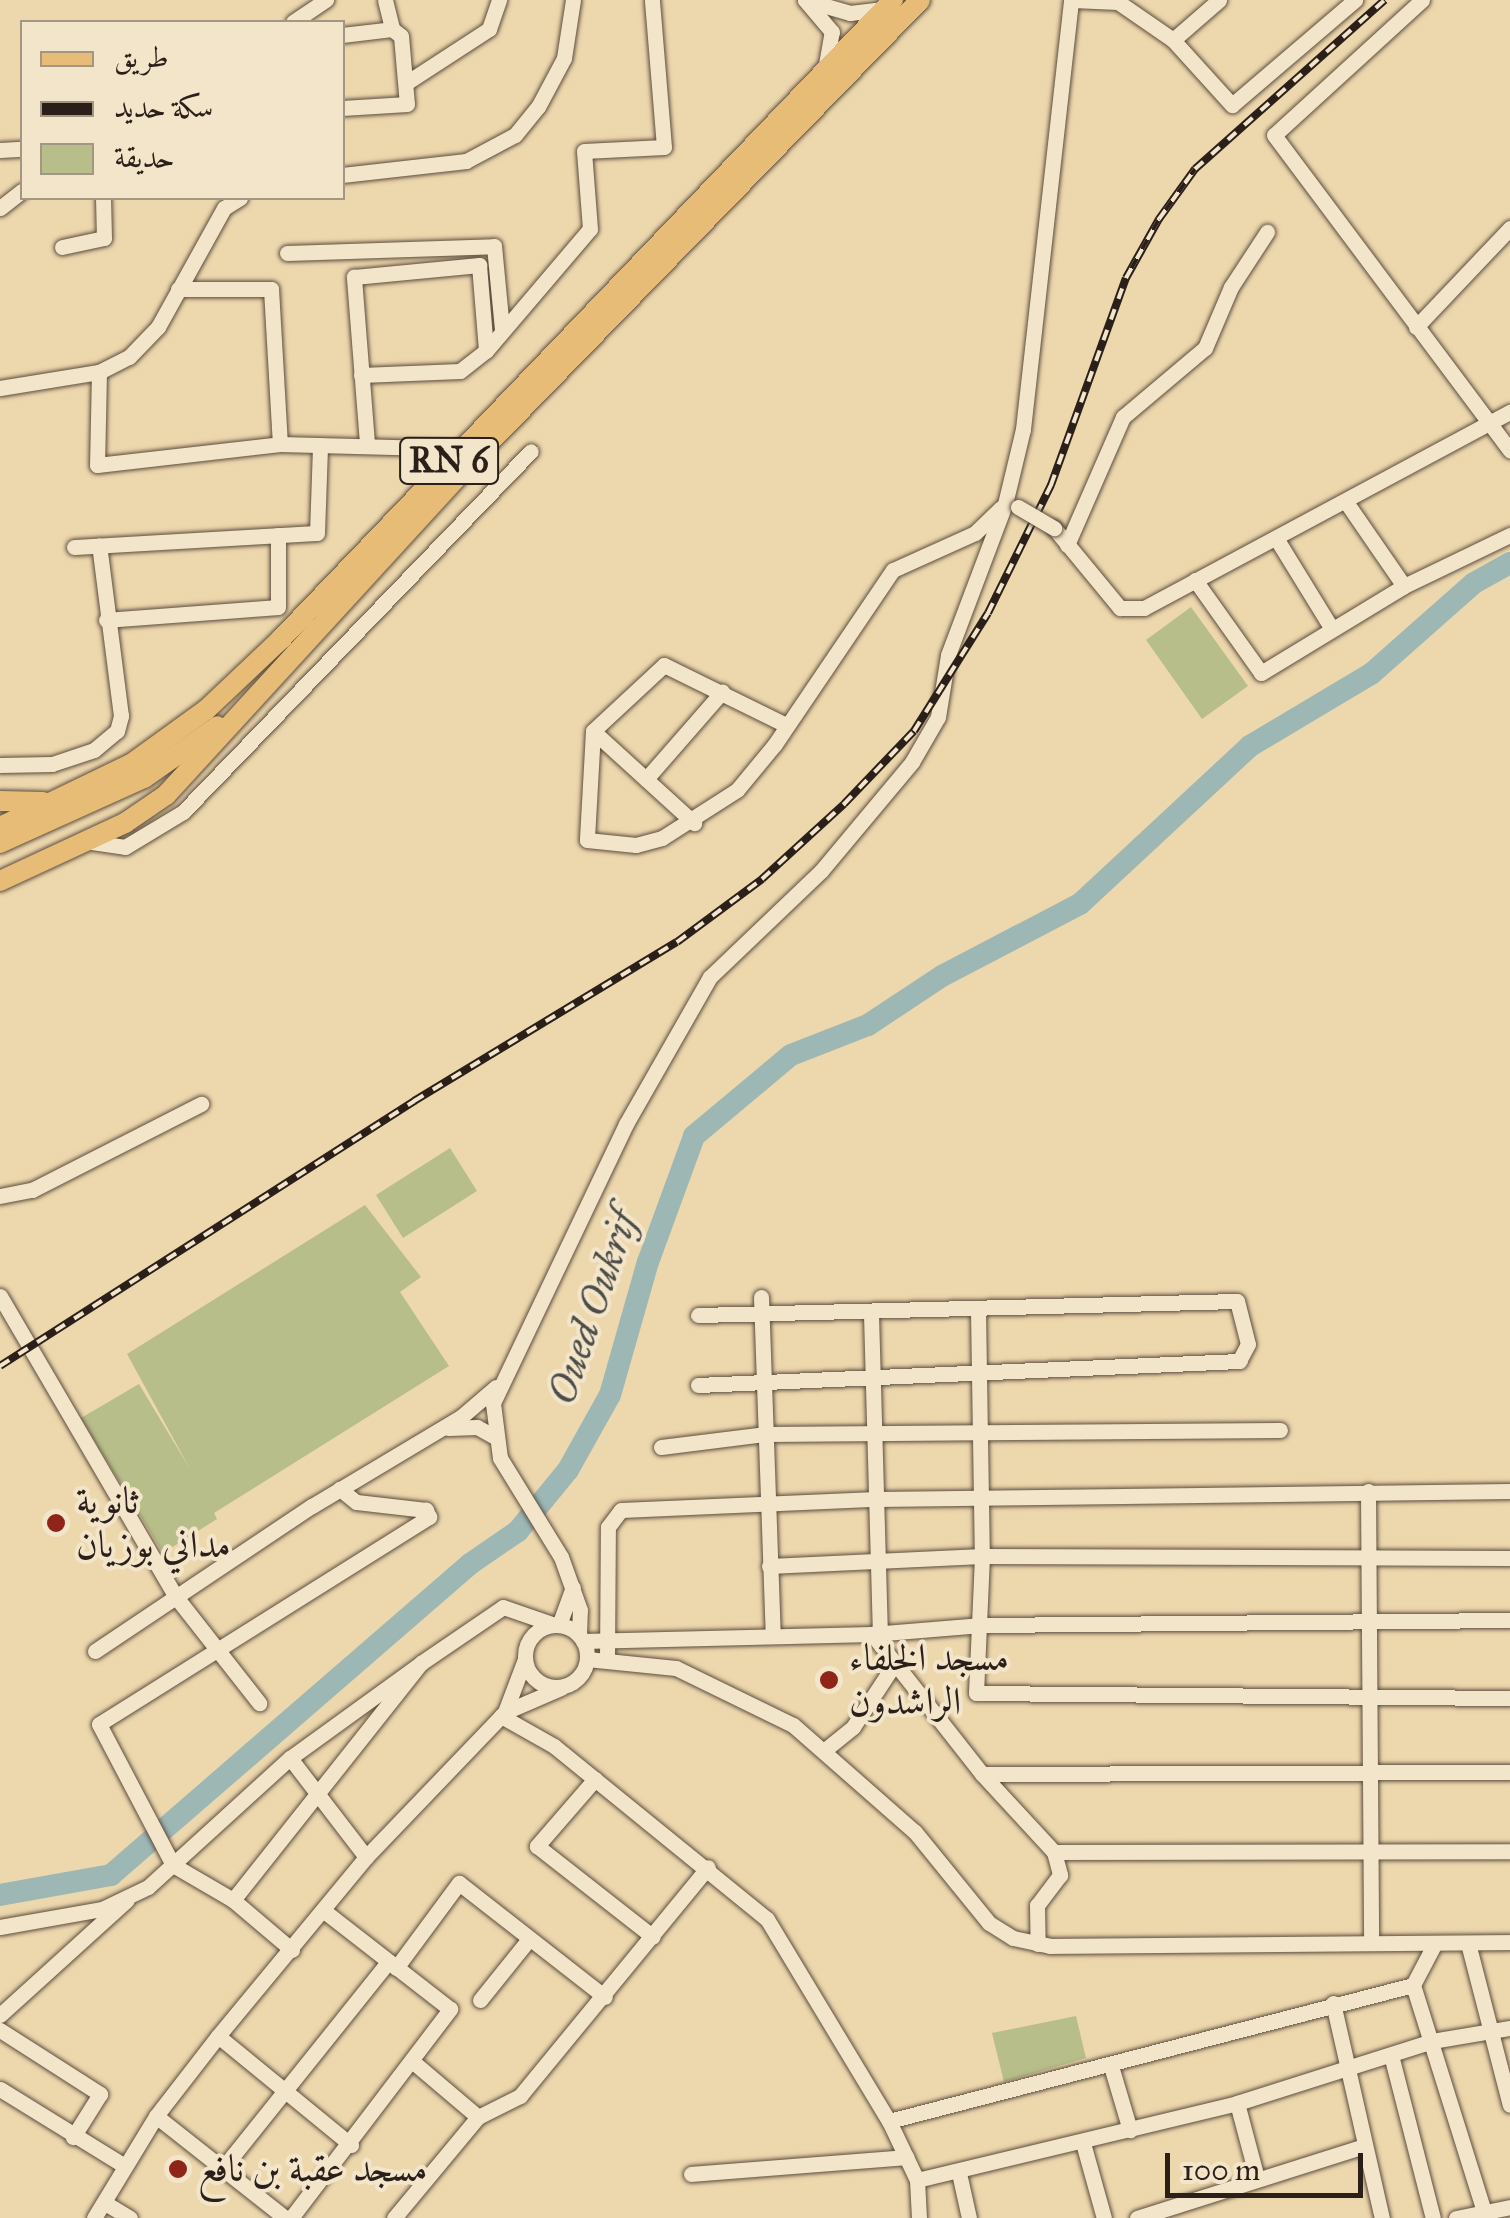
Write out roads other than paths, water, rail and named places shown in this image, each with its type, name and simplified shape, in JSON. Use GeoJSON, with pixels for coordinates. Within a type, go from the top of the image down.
{"type":"FeatureCollection","features":[{"type":"Feature","properties":{"kind":"main road","name":"RN 6"},"geometry":{"type":"LineString","coordinates":[[4,830],[122,789],[188,750],[254,696],[464,458],[825,71],[920,0]]}},
{"type":"Feature","properties":{"kind":"main road","name":"RN 6"},"geometry":{"type":"LineString","coordinates":[[4,830],[131,764],[188,725],[281,639],[464,458],[858,46],[888,4]]}},
{"type":"Feature","properties":{"kind":"main road"},"geometry":{"type":"LineString","coordinates":[[0,880],[108,831],[166,795],[254,696]]}},
{"type":"Feature","properties":{"kind":"main road"},"geometry":{"type":"LineString","coordinates":[[108,831],[131,764]]}},
{"type":"Feature","properties":{"kind":"main road"},"geometry":{"type":"LineString","coordinates":[[0,801],[60,801]]}},
{"type":"Feature","properties":{"kind":"street"},"geometry":{"type":"LineString","coordinates":[[345,108],[407,104],[401,36],[392,28],[385,0]]}},
{"type":"Feature","properties":{"kind":"street"},"geometry":{"type":"LineString","coordinates":[[406,84],[489,29],[499,0]]}},
{"type":"Feature","properties":{"kind":"street"},"geometry":{"type":"LineString","coordinates":[[345,175],[466,161],[515,135],[538,107],[564,58],[573,0]]}},
{"type":"Feature","properties":{"kind":"street"},"geometry":{"type":"LineString","coordinates":[[361,375],[460,371],[486,351],[590,229],[584,151],[664,146],[652,0]]}},
{"type":"Feature","properties":{"kind":"street"},"geometry":{"type":"LineString","coordinates":[[805,0],[832,32],[858,46]]}},
{"type":"Feature","properties":{"kind":"street"},"geometry":{"type":"LineString","coordinates":[[805,0],[850,13],[888,4]]}},
{"type":"Feature","properties":{"kind":"street"},"geometry":{"type":"LineString","coordinates":[[94,2218],[156,2116],[366,1856],[503,1714],[576,1680],[587,1659],[573,1587],[544,1529],[518,1493],[495,1437],[493,1403],[626,1124],[710,976],[821,871],[912,762],[938,717],[948,655],[1012,505],[1072,0],[1118,2],[1173,40],[1232,105],[1355,0]]}},
{"type":"Feature","properties":{"kind":"street"},"geometry":{"type":"LineString","coordinates":[[1173,40],[1219,0]]}},
{"type":"Feature","properties":{"kind":"street"},"geometry":{"type":"LineString","coordinates":[[1422,0],[1274,135],[1510,450]]}},
{"type":"Feature","properties":{"kind":"street"},"geometry":{"type":"LineString","coordinates":[[298,20],[323,11]]}},
{"type":"Feature","properties":{"kind":"street"},"geometry":{"type":"LineString","coordinates":[[850,13],[858,46]]}},
{"type":"Feature","properties":{"kind":"street"},"geometry":{"type":"LineString","coordinates":[[345,35],[392,28]]}},
{"type":"Feature","properties":{"kind":"street"},"geometry":{"type":"LineString","coordinates":[[825,71],[832,32]]}},
{"type":"Feature","properties":{"kind":"street"},"geometry":{"type":"LineString","coordinates":[[0,208],[20,193]]}},
{"type":"Feature","properties":{"kind":"street"},"geometry":{"type":"LineString","coordinates":[[62,246],[104,238],[103,200]]}},
{"type":"Feature","properties":{"kind":"street"},"geometry":{"type":"LineString","coordinates":[[0,388],[99,372],[139,347],[178,289],[224,208],[237,200]]}},
{"type":"Feature","properties":{"kind":"street"},"geometry":{"type":"LineString","coordinates":[[1416,327],[1510,228]]}},
{"type":"Feature","properties":{"kind":"street"},"geometry":{"type":"LineString","coordinates":[[1067,545],[1123,417],[1204,348],[1230,288],[1267,232]]}},
{"type":"Feature","properties":{"kind":"street"},"geometry":{"type":"LineString","coordinates":[[286,253],[494,246],[502,329]]}},
{"type":"Feature","properties":{"kind":"street"},"geometry":{"type":"LineString","coordinates":[[366,442],[354,277],[479,265],[486,351]]}},
{"type":"Feature","properties":{"kind":"street"},"geometry":{"type":"LineString","coordinates":[[178,289],[272,289],[280,444]]}},
{"type":"Feature","properties":{"kind":"street"},"geometry":{"type":"LineString","coordinates":[[99,372],[97,465],[280,444],[366,442],[464,458]]}},
{"type":"Feature","properties":{"kind":"street"},"geometry":{"type":"LineString","coordinates":[[1012,505],[1054,528],[1120,608],[1144,608],[1510,412]]}},
{"type":"Feature","properties":{"kind":"street"},"geometry":{"type":"LineString","coordinates":[[74,547],[318,533],[320,446]]}},
{"type":"Feature","properties":{"kind":"street"},"geometry":{"type":"LineString","coordinates":[[85,841],[126,847],[183,812],[531,451]]}},
{"type":"Feature","properties":{"kind":"street"},"geometry":{"type":"LineString","coordinates":[[1346,502],[1404,586]]}},
{"type":"Feature","properties":{"kind":"street"},"geometry":{"type":"LineString","coordinates":[[786,725],[664,665],[594,731],[588,840],[636,845],[694,823],[737,790],[786,725],[893,570],[975,534],[1012,505]]}},
{"type":"Feature","properties":{"kind":"street"},"geometry":{"type":"LineString","coordinates":[[106,620],[278,607],[278,536]]}},
{"type":"Feature","properties":{"kind":"street"},"geometry":{"type":"LineString","coordinates":[[1195,580],[1261,673],[1404,586],[1510,536]]}},
{"type":"Feature","properties":{"kind":"street"},"geometry":{"type":"LineString","coordinates":[[1276,538],[1332,629]]}},
{"type":"Feature","properties":{"kind":"street"},"geometry":{"type":"LineString","coordinates":[[0,765],[52,764],[94,750],[117,731],[121,716],[99,545]]}},
{"type":"Feature","properties":{"kind":"street"},"geometry":{"type":"LineString","coordinates":[[314,631],[336,654]]}},
{"type":"Feature","properties":{"kind":"street"},"geometry":{"type":"LineString","coordinates":[[646,779],[722,692]]}},
{"type":"Feature","properties":{"kind":"street"},"geometry":{"type":"LineString","coordinates":[[594,731],[694,823]]}},
{"type":"Feature","properties":{"kind":"street"},"geometry":{"type":"LineString","coordinates":[[0,1196],[32,1190],[202,1104]]}},
{"type":"Feature","properties":{"kind":"street"},"geometry":{"type":"LineString","coordinates":[[0,1296],[176,1598],[221,1650],[259,1703]]}},
{"type":"Feature","properties":{"kind":"street"},"geometry":{"type":"LineString","coordinates":[[698,1315],[760,1305],[871,1314],[1237,1301],[1248,1344],[1239,1361],[764,1378],[698,1385]]}},
{"type":"Feature","properties":{"kind":"street"},"geometry":{"type":"LineString","coordinates":[[760,1305],[773,1636]]}},
{"type":"Feature","properties":{"kind":"street"},"geometry":{"type":"LineString","coordinates":[[978,1310],[982,1625],[976,1693],[1510,1698]]}},
{"type":"Feature","properties":{"kind":"street"},"geometry":{"type":"LineString","coordinates":[[871,1314],[876,1634],[982,1774],[1054,1852],[1060,1875],[1037,1905],[1038,1944]]}},
{"type":"Feature","properties":{"kind":"street"},"geometry":{"type":"LineString","coordinates":[[95,1651],[340,1489],[439,1430],[501,1382]]}},
{"type":"Feature","properties":{"kind":"street"},"geometry":{"type":"LineString","coordinates":[[439,1430],[477,1427],[495,1437]]}},
{"type":"Feature","properties":{"kind":"street"},"geometry":{"type":"LineString","coordinates":[[661,1447],[766,1434],[1280,1430]]}},
{"type":"Feature","properties":{"kind":"street"},"geometry":{"type":"LineString","coordinates":[[292,1950],[233,1900],[174,1866],[138,1808],[99,1724],[429,1517],[426,1510],[356,1502],[340,1489]]}},
{"type":"Feature","properties":{"kind":"street"},"geometry":{"type":"LineString","coordinates":[[1368,1492],[1371,1943]]}},
{"type":"Feature","properties":{"kind":"street"},"geometry":{"type":"LineString","coordinates":[[607,1659],[608,1527],[616,1513],[876,1499],[1510,1492]]}},
{"type":"Feature","properties":{"kind":"street"},"geometry":{"type":"LineString","coordinates":[[769,1566],[982,1556],[1510,1558]]}},
{"type":"Feature","properties":{"kind":"street"},"geometry":{"type":"LineString","coordinates":[[528,1642],[557,1625],[573,1587]]}},
{"type":"Feature","properties":{"kind":"street"},"geometry":{"type":"LineString","coordinates":[[0,2015],[130,1897],[174,1866],[290,1758],[499,1609],[518,1608],[581,1638],[608,1640],[876,1634],[982,1625],[1510,1620]]}},
{"type":"Feature","properties":{"kind":"street"},"geometry":{"type":"LineString","coordinates":[[503,1714],[528,1642],[518,1608]]}},
{"type":"Feature","properties":{"kind":"street"},"geometry":{"type":"LineString","coordinates":[[525,1659],[537,1682],[562,1687]]}},
{"type":"Feature","properties":{"kind":"street"},"geometry":{"type":"LineString","coordinates":[[587,1659],[700,1676],[826,1749],[915,1832],[989,1923],[1038,1944],[1371,1943],[1469,1947],[1510,1942]]}},
{"type":"Feature","properties":{"kind":"street"},"geometry":{"type":"LineString","coordinates":[[233,1900],[421,1662]]}},
{"type":"Feature","properties":{"kind":"street"},"geometry":{"type":"LineString","coordinates":[[826,1749],[862,1716],[895,1663]]}},
{"type":"Feature","properties":{"kind":"street"},"geometry":{"type":"LineString","coordinates":[[503,1714],[708,1867],[767,1920],[889,2121],[917,2180],[920,2218]]}},
{"type":"Feature","properties":{"kind":"street"},"geometry":{"type":"LineString","coordinates":[[290,1758],[366,1856]]}},
{"type":"Feature","properties":{"kind":"street"},"geometry":{"type":"LineString","coordinates":[[982,1774],[1510,1772]]}},
{"type":"Feature","properties":{"kind":"street"},"geometry":{"type":"LineString","coordinates":[[595,1779],[537,1846],[654,1937]]}},
{"type":"Feature","properties":{"kind":"street"},"geometry":{"type":"LineString","coordinates":[[1054,1852],[1510,1851]]}},
{"type":"Feature","properties":{"kind":"street"},"geometry":{"type":"LineString","coordinates":[[394,2218],[478,2117],[520,2096],[606,1997],[708,1867]]}},
{"type":"Feature","properties":{"kind":"street"},"geometry":{"type":"LineString","coordinates":[[223,2168],[285,2086],[460,1882],[606,1997]]}},
{"type":"Feature","properties":{"kind":"street"},"geometry":{"type":"LineString","coordinates":[[0,1927],[102,1909],[130,1897]]}},
{"type":"Feature","properties":{"kind":"street"},"geometry":{"type":"LineString","coordinates":[[156,2116],[288,2218],[351,2145],[450,2009],[324,1912]]}},
{"type":"Feature","properties":{"kind":"street"},"geometry":{"type":"LineString","coordinates":[[480,2000],[529,1939]]}},
{"type":"Feature","properties":{"kind":"street"},"geometry":{"type":"LineString","coordinates":[[1434,1946],[1413,1985],[1485,2214]]}},
{"type":"Feature","properties":{"kind":"street"},"geometry":{"type":"LineString","coordinates":[[1469,1947],[1510,2105]]}},
{"type":"Feature","properties":{"kind":"street"},"geometry":{"type":"LineString","coordinates":[[889,2121],[1413,1985]]}},
{"type":"Feature","properties":{"kind":"street"},"geometry":{"type":"LineString","coordinates":[[1333,2003],[1382,2218]]}},
{"type":"Feature","properties":{"kind":"street"},"geometry":{"type":"LineString","coordinates":[[917,2180],[959,2173],[1237,2102],[1432,2041],[1510,2028]]}},
{"type":"Feature","properties":{"kind":"street"},"geometry":{"type":"LineString","coordinates":[[0,2030],[100,2094],[73,2136]]}},
{"type":"Feature","properties":{"kind":"street"},"geometry":{"type":"LineString","coordinates":[[218,2036],[285,2086],[351,2145]]}},
{"type":"Feature","properties":{"kind":"street"},"geometry":{"type":"LineString","coordinates":[[1392,2055],[1433,2218]]}},
{"type":"Feature","properties":{"kind":"street"},"geometry":{"type":"LineString","coordinates":[[412,2061],[478,2117]]}},
{"type":"Feature","properties":{"kind":"street"},"geometry":{"type":"LineString","coordinates":[[1111,2066],[1130,2130]]}},
{"type":"Feature","properties":{"kind":"street"},"geometry":{"type":"LineString","coordinates":[[0,2090],[123,2165]]}},
{"type":"Feature","properties":{"kind":"street"},"geometry":{"type":"LineString","coordinates":[[1237,2102],[1256,2178]]}},
{"type":"Feature","properties":{"kind":"street"},"geometry":{"type":"LineString","coordinates":[[1083,2142],[1104,2218]]}},
{"type":"Feature","properties":{"kind":"street"},"geometry":{"type":"LineString","coordinates":[[1137,2218],[1364,2146]]}},
{"type":"Feature","properties":{"kind":"street"},"geometry":{"type":"LineString","coordinates":[[691,2174],[906,2156]]}},
{"type":"Feature","properties":{"kind":"street"},"geometry":{"type":"LineString","coordinates":[[959,2173],[969,2218]]}},
{"type":"Feature","properties":{"kind":"street"},"geometry":{"type":"LineString","coordinates":[[104,2203],[130,2218]]}},
{"type":"Feature","properties":{"kind":"street"},"geometry":{"type":"LineString","coordinates":[[1456,2218],[1510,2207]]}},
{"type":"Feature","properties":{"kind":"waterway","name":"Oued Oukrif"},"geometry":{"type":"LineString","coordinates":[[0,1895],[111,1875],[470,1564],[518,1531],[568,1470],[610,1395],[648,1262],[694,1136],[791,1055],[868,1025],[942,976],[1080,904],[1250,746],[1371,674],[1474,583],[1510,563]]}},
{"type":"Feature","properties":{"kind":"railway"},"geometry":{"type":"LineString","coordinates":[[0,1366],[414,1101],[677,942],[762,879],[844,804],[914,731],[988,613],[1051,485],[1126,278],[1159,219],[1195,169],[1385,0]]}},
{"type":"Feature","properties":{"kind":"place","name":"ثانوية مداني بوزيان"},"geometry":{"type":"Point","coordinates":[56,1523]}},
{"type":"Feature","properties":{"kind":"place","name":"مسجد الخلفاء الراشدون"},"geometry":{"type":"Point","coordinates":[829,1680]}},
{"type":"Feature","properties":{"kind":"place","name":"مسجد عقبة بن نافع"},"geometry":{"type":"Point","coordinates":[178,2169]}}]}
